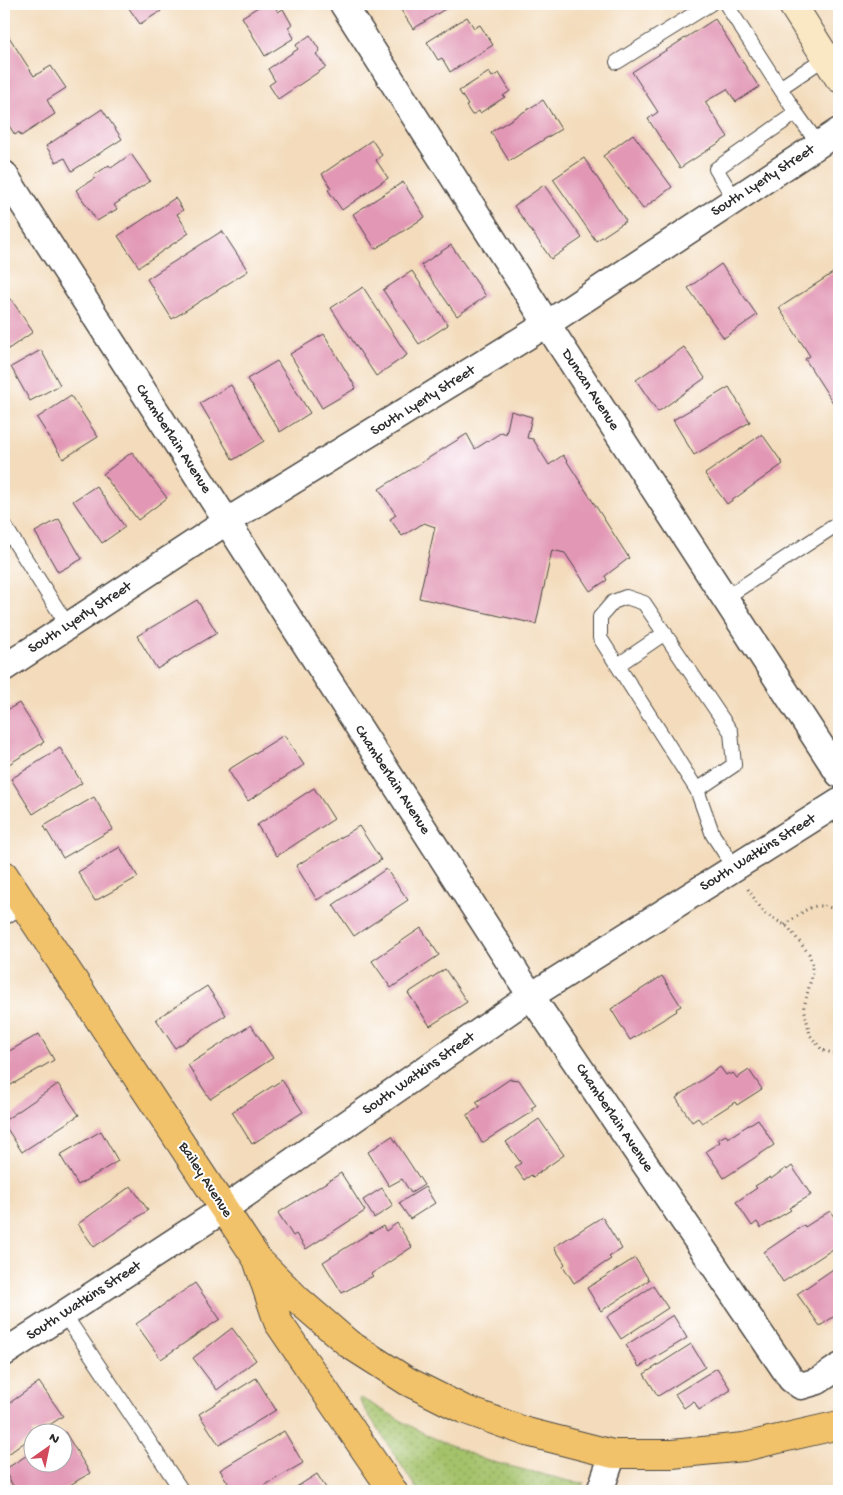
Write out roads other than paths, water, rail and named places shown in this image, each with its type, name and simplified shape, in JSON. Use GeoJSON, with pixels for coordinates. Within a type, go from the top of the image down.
{"type":"FeatureCollection","features":[{"type":"Feature","properties":{"kind":"main road"},"geometry":{"type":"LineString","coordinates":[[792,4],[833,68]]}},
{"type":"Feature","properties":{"kind":"main road","name":"Bailey Avenue"},"geometry":{"type":"LineString","coordinates":[[4,875],[14,912],[224,1209],[257,1259],[278,1322],[393,1491]]}},
{"type":"Feature","properties":{"kind":"main road"},"geometry":{"type":"LineString","coordinates":[[257,1259],[297,1299],[349,1344],[407,1381],[463,1409],[527,1432],[613,1454],[672,1454],[744,1447],[837,1429]]}},
{"type":"Feature","properties":{"kind":"street","name":"Duncan Avenue"},"geometry":{"type":"LineString","coordinates":[[343,4],[547,324],[839,774]]}},
{"type":"Feature","properties":{"kind":"street","name":"South Lyerly Street"},"geometry":{"type":"LineString","coordinates":[[4,668],[226,522],[547,324],[829,138]]}},
{"type":"Feature","properties":{"kind":"street","name":"Chamberlain Avenue"},"geometry":{"type":"LineString","coordinates":[[4,174],[531,996],[791,1379],[801,1386],[818,1381],[839,1367]]}},
{"type":"Feature","properties":{"kind":"street","name":"South Watkins Street"},"geometry":{"type":"LineString","coordinates":[[4,1353],[224,1209],[531,996],[839,802]]}},
{"type":"Feature","properties":{"kind":"street"},"geometry":{"type":"LineString","coordinates":[[600,1491],[613,1454]]}},
{"type":"Feature","properties":{"kind":"lane"},"geometry":{"type":"LineString","coordinates":[[617,62],[710,4]]}},
{"type":"Feature","properties":{"kind":"lane"},"geometry":{"type":"LineString","coordinates":[[726,4],[796,113],[829,138]]}},
{"type":"Feature","properties":{"kind":"lane"},"geometry":{"type":"LineString","coordinates":[[780,88],[833,68]]}},
{"type":"Feature","properties":{"kind":"lane"},"geometry":{"type":"LineString","coordinates":[[735,200],[716,169],[796,113]]}},
{"type":"Feature","properties":{"kind":"lane"},"geometry":{"type":"LineString","coordinates":[[725,598],[839,522]]}},
{"type":"Feature","properties":{"kind":"lane"},"geometry":{"type":"LineString","coordinates":[[4,524],[68,626]]}},
{"type":"Feature","properties":{"kind":"lane"},"geometry":{"type":"LineString","coordinates":[[697,790],[734,765],[731,732],[644,602],[626,597],[613,602],[600,618],[600,638],[697,790],[713,835],[734,867]]}},
{"type":"Feature","properties":{"kind":"lane"},"geometry":{"type":"LineString","coordinates":[[618,665],[665,633]]}},
{"type":"Feature","properties":{"kind":"lane"},"geometry":{"type":"LineString","coordinates":[[64,1314],[182,1491]]}}]}
